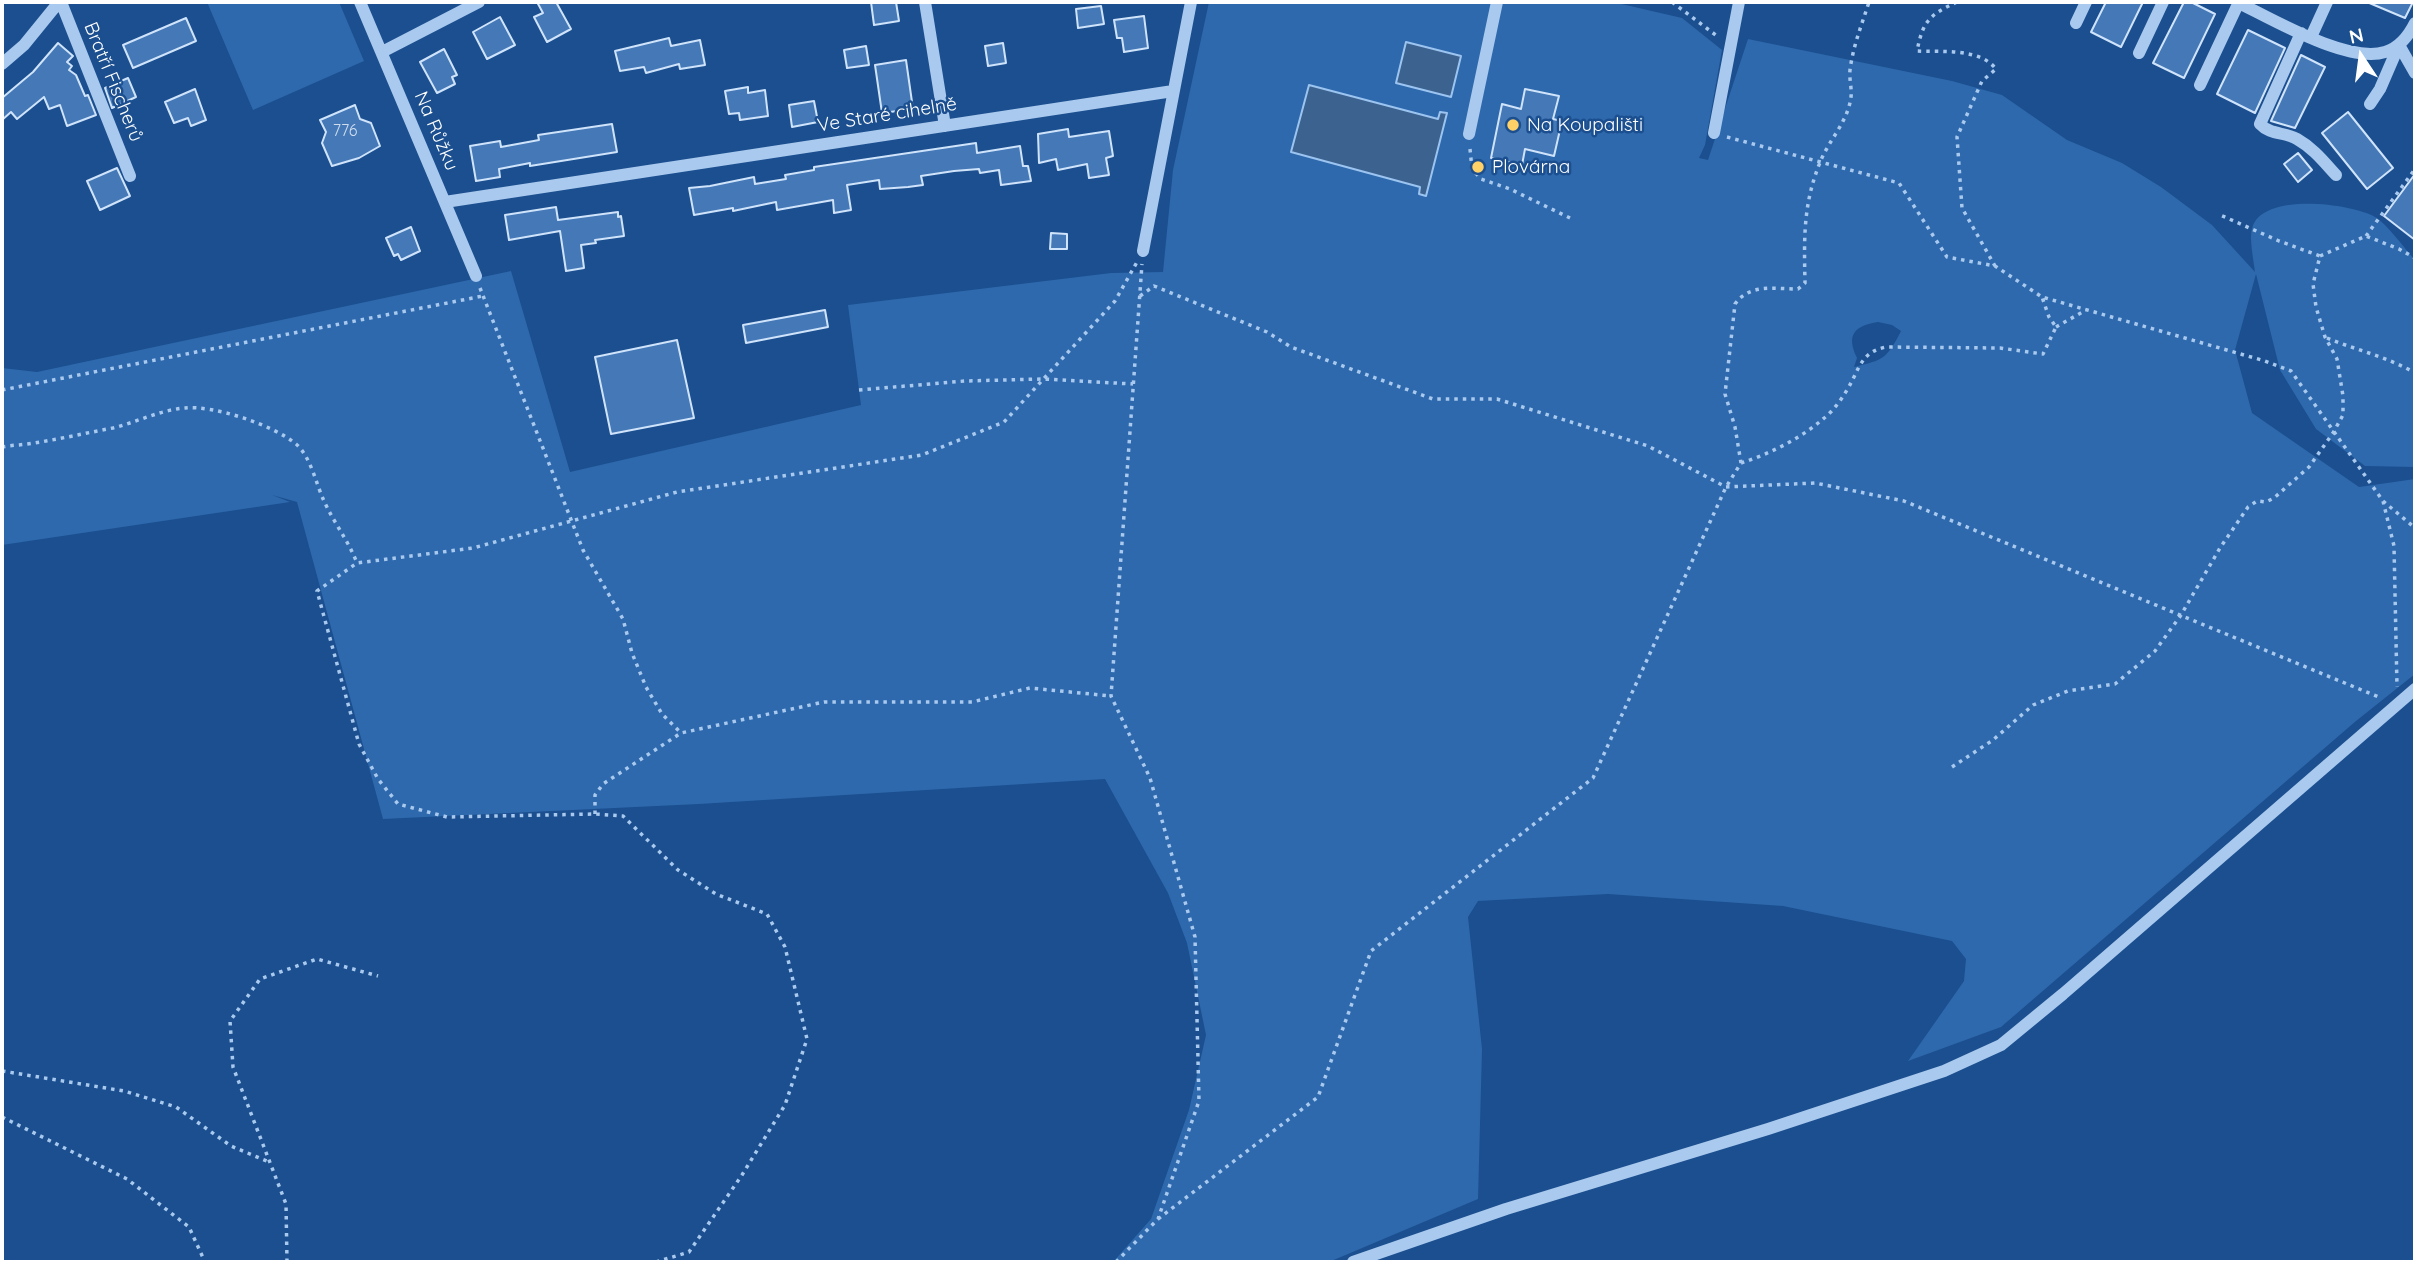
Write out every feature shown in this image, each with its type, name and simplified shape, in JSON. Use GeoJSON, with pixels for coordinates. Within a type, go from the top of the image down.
{"type":"FeatureCollection","features":[{"type":"Feature","properties":{"kind":"street"},"geometry":{"type":"LineString","coordinates":[[2,64],[24,45],[60,2]]}},
{"type":"Feature","properties":{"kind":"street","name":"Bratří Fischerů"},"geometry":{"type":"LineString","coordinates":[[60,2],[130,176]]}},
{"type":"Feature","properties":{"kind":"street","name":"Na Růžku"},"geometry":{"type":"LineString","coordinates":[[360,2],[476,276]]}},
{"type":"Feature","properties":{"kind":"street"},"geometry":{"type":"LineString","coordinates":[[382,52],[479,2]]}},
{"type":"Feature","properties":{"kind":"street"},"geometry":{"type":"LineString","coordinates":[[925,2],[945,126]]}},
{"type":"Feature","properties":{"kind":"street"},"geometry":{"type":"LineString","coordinates":[[1143,251],[1191,2]]}},
{"type":"Feature","properties":{"kind":"street"},"geometry":{"type":"LineString","coordinates":[[1469,134],[1497,2]]}},
{"type":"Feature","properties":{"kind":"street"},"geometry":{"type":"LineString","coordinates":[[1714,133],[1739,2]]}},
{"type":"Feature","properties":{"kind":"street"},"geometry":{"type":"LineString","coordinates":[[2076,23],[2086,2]]}},
{"type":"Feature","properties":{"kind":"street"},"geometry":{"type":"LineString","coordinates":[[2138,53],[2163,2]]}},
{"type":"Feature","properties":{"kind":"street"},"geometry":{"type":"LineString","coordinates":[[2200,85],[2238,2],[2306,35],[2351,52],[2366,55],[2385,52],[2399,46]]}},
{"type":"Feature","properties":{"kind":"street"},"geometry":{"type":"LineString","coordinates":[[2327,2],[2306,35],[2260,124],[2264,129],[2295,137],[2312,149],[2336,175]]}},
{"type":"Feature","properties":{"kind":"street"},"geometry":{"type":"LineString","coordinates":[[2370,104],[2380,89],[2399,46],[2415,23]]}},
{"type":"Feature","properties":{"kind":"street"},"geometry":{"type":"LineString","coordinates":[[2399,46],[2415,72]]}},
{"type":"Feature","properties":{"kind":"street","name":"Ve Staré cihelně"},"geometry":{"type":"LineString","coordinates":[[445,202],[1173,91]]}},
{"type":"Feature","properties":{"kind":"street"},"geometry":{"type":"LineString","coordinates":[[1353,1262],[1506,1209],[1768,1129],[1944,1071],[2001,1045],[2063,995],[2415,690]]}},
{"type":"Feature","properties":{"kind":"path"},"geometry":{"type":"LineString","coordinates":[[1672,2],[1731,47]]}},
{"type":"Feature","properties":{"kind":"path"},"geometry":{"type":"LineString","coordinates":[[1741,463],[1735,427],[1725,394],[1735,304],[1741,296],[1760,288],[1798,289],[1805,283],[1804,230],[1808,195],[1829,142],[1842,124],[1851,97],[1849,75],[1852,54],[1868,2]]}},
{"type":"Feature","properties":{"kind":"path"},"geometry":{"type":"LineString","coordinates":[[1957,2],[1938,11],[1922,27],[1917,51],[1963,53],[1990,61],[1996,69],[1982,81],[1957,137],[1962,208],[1995,266]]}},
{"type":"Feature","properties":{"kind":"path"},"geometry":{"type":"LineString","coordinates":[[1714,133],[1899,183],[1947,257],[1995,266],[2042,297],[2265,361],[2291,371],[2383,501],[2415,528]]}},
{"type":"Feature","properties":{"kind":"path"},"geometry":{"type":"LineString","coordinates":[[1469,134],[1472,169],[1481,179],[1510,189],[1570,218]]}},
{"type":"Feature","properties":{"kind":"path"},"geometry":{"type":"LineString","coordinates":[[2218,214],[2320,256],[2365,236],[2415,169]]}},
{"type":"Feature","properties":{"kind":"path"},"geometry":{"type":"LineString","coordinates":[[2365,236],[2399,248],[2415,258]]}},
{"type":"Feature","properties":{"kind":"path"},"geometry":{"type":"LineString","coordinates":[[1143,251],[1111,696],[1150,778],[1195,937],[1199,1101],[1158,1219]]}},
{"type":"Feature","properties":{"kind":"path"},"geometry":{"type":"LineString","coordinates":[[656,1262],[689,1252],[742,1175],[785,1105],[807,1040],[785,947],[767,914],[716,894],[678,870],[623,816],[596,814],[447,817],[398,804],[378,779],[359,744],[317,591],[357,563],[473,548],[677,492],[922,456],[1003,422],[1115,301],[1143,251]]}},
{"type":"Feature","properties":{"kind":"path"},"geometry":{"type":"LineString","coordinates":[[1952,768],[1993,740],[2033,705],[2068,691],[2115,684],[2155,651],[2181,615],[2220,548],[2248,507],[2274,498],[2309,467],[2343,415],[2337,359],[2325,337],[2316,307],[2314,284],[2320,256]]}},
{"type":"Feature","properties":{"kind":"path"},"geometry":{"type":"LineString","coordinates":[[476,276],[572,521],[597,577],[622,619],[646,687],[662,714],[681,733]]}},
{"type":"Feature","properties":{"kind":"path"},"geometry":{"type":"LineString","coordinates":[[1140,296],[1154,286],[1267,332],[1291,347],[1433,399],[1497,399],[1648,446],[1726,487],[1815,483],[1905,500],[2397,705],[2394,546],[2383,501]]}},
{"type":"Feature","properties":{"kind":"path"},"geometry":{"type":"LineString","coordinates":[[2,390],[482,296]]}},
{"type":"Feature","properties":{"kind":"path"},"geometry":{"type":"LineString","coordinates":[[2042,297],[2049,317],[2056,327]]}},
{"type":"Feature","properties":{"kind":"path"},"geometry":{"type":"LineString","coordinates":[[1116,1262],[1158,1219],[1318,1097],[1370,951],[1593,778],[1726,487],[1741,463],[1779,446],[1825,418],[1865,356],[1875,349],[2000,348],[2043,354],[2056,327],[2086,310]]}},
{"type":"Feature","properties":{"kind":"path"},"geometry":{"type":"LineString","coordinates":[[2325,337],[2357,351],[2397,362],[2415,373]]}},
{"type":"Feature","properties":{"kind":"path"},"geometry":{"type":"LineString","coordinates":[[859,390],[965,381],[1043,379],[1133,384]]}},
{"type":"Feature","properties":{"kind":"path"},"geometry":{"type":"LineString","coordinates":[[2,447],[84,434],[185,408],[232,414],[297,445],[325,502],[349,541],[357,563]]}},
{"type":"Feature","properties":{"kind":"path"},"geometry":{"type":"LineString","coordinates":[[596,814],[595,795],[603,783],[681,733],[824,702],[972,702],[1030,688],[1111,696]]}},
{"type":"Feature","properties":{"kind":"path"},"geometry":{"type":"LineString","coordinates":[[287,1262],[286,1204],[233,1067],[230,1021],[260,979],[317,960],[378,976]]}},
{"type":"Feature","properties":{"kind":"path"},"geometry":{"type":"LineString","coordinates":[[2,1072],[124,1091],[176,1107],[231,1146],[269,1161]]}},
{"type":"Feature","properties":{"kind":"path"},"geometry":{"type":"LineString","coordinates":[[2,1118],[127,1179],[189,1227],[205,1262]]}},
{"type":"Feature","properties":{"kind":"shaded area"},"geometry":{"type":"Polygon","coordinates":[[[207,2],[339,2],[364,61],[253,110],[207,2]]]}},
{"type":"Feature","properties":{"kind":"shaded area"},"geometry":{"type":"Polygon","coordinates":[[[1209,2],[1613,2],[1682,18],[1722,50],[1705,145],[1699,158],[1708,160],[1748,39],[1952,81],[2002,95],[2067,140],[2122,163],[2161,187],[2212,225],[2255,272],[2252,229],[2259,217],[2271,210],[2288,205],[2307,204],[2363,212],[2385,225],[2415,260],[2415,467],[2365,466],[2316,429],[2280,370],[2256,274],[2235,350],[2252,413],[2359,487],[2415,479],[2415,674],[2356,721],[2001,1027],[1908,1061],[1964,981],[1966,959],[1952,941],[1783,906],[1608,894],[1478,901],[1468,917],[1482,1049],[1478,1199],[1329,1262],[1113,1262],[1151,1219],[1189,1110],[1206,1035],[1187,943],[1168,893],[1105,779],[699,804],[383,819],[297,502],[272,495],[290,502],[2,545],[2,368],[37,372],[511,271],[570,472],[861,405],[848,305],[1111,273],[1163,272],[1173,170],[1209,2]],[[1878,322],[1863,326],[1854,333],[1852,343],[1857,358],[1854,367],[1878,360],[1888,353],[1901,331],[1892,325],[1878,322]]]}},
{"type":"Feature","properties":{"kind":"shaded area"},"geometry":{"type":"Polygon","coordinates":[[[1406,42],[1461,56],[1451,97],[1396,83],[1406,42]]]}},
{"type":"Feature","properties":{"kind":"shaded area"},"geometry":{"type":"Polygon","coordinates":[[[1309,85],[1438,119],[1440,112],[1447,113],[1426,196],[1419,194],[1420,187],[1291,152],[1309,85]]]}},
{"type":"Feature","properties":{"kind":"building"},"geometry":{"type":"Polygon","coordinates":[[[537,2],[556,2],[571,29],[547,42],[534,17],[543,13],[537,2]]]}},
{"type":"Feature","properties":{"kind":"building"},"geometry":{"type":"Polygon","coordinates":[[[871,2],[896,2],[899,21],[874,25],[871,2]]]}},
{"type":"Feature","properties":{"kind":"building"},"geometry":{"type":"Polygon","coordinates":[[[2106,2],[2143,2],[2121,47],[2091,32],[2106,2]]]}},
{"type":"Feature","properties":{"kind":"building"},"geometry":{"type":"Polygon","coordinates":[[[2184,2],[2191,2],[2215,14],[2184,78],[2153,63],[2184,2]]]}},
{"type":"Feature","properties":{"kind":"building"},"geometry":{"type":"Polygon","coordinates":[[[2367,2],[2413,2],[2405,18],[2367,2]]]}},
{"type":"Feature","properties":{"kind":"building"},"geometry":{"type":"Polygon","coordinates":[[[1101,6],[1104,24],[1078,28],[1076,9],[1101,6]]]}},
{"type":"Feature","properties":{"kind":"building"},"geometry":{"type":"Polygon","coordinates":[[[1144,16],[1148,48],[1124,52],[1122,38],[1117,38],[1114,20],[1144,16]]]}},
{"type":"Feature","properties":{"kind":"building"},"geometry":{"type":"Polygon","coordinates":[[[500,17],[515,45],[487,59],[473,32],[500,17]]]}},
{"type":"Feature","properties":{"kind":"building"},"geometry":{"type":"Polygon","coordinates":[[[186,18],[196,41],[133,68],[123,45],[186,18]]]}},
{"type":"Feature","properties":{"kind":"building"},"geometry":{"type":"Polygon","coordinates":[[[2248,30],[2285,48],[2255,113],[2217,94],[2248,30]]]}},
{"type":"Feature","properties":{"kind":"building"},"geometry":{"type":"Polygon","coordinates":[[[669,38],[671,46],[700,40],[705,65],[680,69],[679,64],[646,73],[644,67],[620,71],[615,51],[669,38]]]}},
{"type":"Feature","properties":{"kind":"building"},"geometry":{"type":"Polygon","coordinates":[[[58,43],[73,56],[67,62],[72,66],[69,70],[76,75],[85,96],[88,95],[96,115],[67,126],[60,105],[49,109],[44,97],[17,119],[11,112],[2,120],[2,98],[33,72],[58,43]]]}},
{"type":"Feature","properties":{"kind":"building"},"geometry":{"type":"Polygon","coordinates":[[[1003,43],[1006,63],[988,66],[985,46],[1003,43]]]}},
{"type":"Feature","properties":{"kind":"building"},"geometry":{"type":"Polygon","coordinates":[[[866,46],[869,65],[847,68],[844,50],[866,46]]]}},
{"type":"Feature","properties":{"kind":"building"},"geometry":{"type":"Polygon","coordinates":[[[444,49],[457,75],[452,77],[455,84],[437,93],[420,62],[444,49]]]}},
{"type":"Feature","properties":{"kind":"building"},"geometry":{"type":"Polygon","coordinates":[[[2301,55],[2325,67],[2295,128],[2271,121],[2301,55]]]}},
{"type":"Feature","properties":{"kind":"building"},"geometry":{"type":"Polygon","coordinates":[[[906,60],[913,109],[882,113],[875,65],[906,60]]]}},
{"type":"Feature","properties":{"kind":"building"},"geometry":{"type":"Polygon","coordinates":[[[128,78],[136,97],[112,108],[105,88],[128,78]]]}},
{"type":"Feature","properties":{"kind":"building"},"geometry":{"type":"Polygon","coordinates":[[[748,87],[748,93],[765,90],[768,116],[740,120],[739,113],[729,114],[725,91],[748,87]]]}},
{"type":"Feature","properties":{"kind":"building"},"geometry":{"type":"Polygon","coordinates":[[[195,89],[206,120],[191,126],[188,118],[174,123],[165,102],[195,89]]]}},
{"type":"Feature","properties":{"kind":"building"},"geometry":{"type":"Polygon","coordinates":[[[1525,89],[1559,96],[1553,119],[1562,121],[1554,156],[1525,149],[1522,165],[1491,158],[1502,104],[1521,109],[1525,89]]]}},
{"type":"Feature","properties":{"kind":"building"},"geometry":{"type":"Polygon","coordinates":[[[814,101],[818,122],[792,127],[789,105],[814,101]]]}},
{"type":"Feature","properties":{"kind":"building"},"geometry":{"type":"Polygon","coordinates":[[[355,105],[360,119],[371,123],[380,146],[359,158],[332,166],[322,143],[326,132],[320,120],[355,105]]]}},
{"type":"Feature","properties":{"kind":"building"},"geometry":{"type":"Polygon","coordinates":[[[2348,112],[2393,168],[2367,189],[2322,133],[2348,112]]]}},
{"type":"Feature","properties":{"kind":"building"},"geometry":{"type":"Polygon","coordinates":[[[612,124],[617,152],[499,169],[500,177],[476,181],[470,146],[500,141],[501,147],[539,140],[538,135],[612,124]]]}},
{"type":"Feature","properties":{"kind":"building"},"geometry":{"type":"Polygon","coordinates":[[[1068,129],[1069,137],[1109,131],[1113,156],[1106,158],[1109,175],[1089,178],[1087,164],[1058,170],[1056,159],[1039,163],[1038,134],[1068,129]]]}},
{"type":"Feature","properties":{"kind":"building"},"geometry":{"type":"Polygon","coordinates":[[[976,143],[977,153],[1020,146],[1023,166],[1028,166],[1031,181],[1001,185],[999,170],[980,173],[979,169],[954,171],[921,176],[923,185],[908,187],[880,189],[879,180],[847,185],[851,210],[834,213],[833,200],[777,210],[776,202],[733,211],[733,208],[694,215],[689,188],[754,177],[755,184],[786,179],[785,175],[814,170],[814,167],[976,143]]]}},
{"type":"Feature","properties":{"kind":"building"},"geometry":{"type":"Polygon","coordinates":[[[2298,153],[2312,170],[2298,182],[2284,164],[2298,153]]]}},
{"type":"Feature","properties":{"kind":"building"},"geometry":{"type":"Polygon","coordinates":[[[117,168],[130,196],[100,210],[87,181],[117,168]]]}},
{"type":"Feature","properties":{"kind":"building"},"geometry":{"type":"Polygon","coordinates":[[[2415,174],[2415,240],[2384,216],[2415,174]]]}},
{"type":"Feature","properties":{"kind":"building"},"geometry":{"type":"Polygon","coordinates":[[[556,207],[558,220],[618,212],[624,236],[581,245],[584,268],[566,271],[560,231],[509,240],[505,215],[556,207]]]}},
{"type":"Feature","properties":{"kind":"building"},"geometry":{"type":"Polygon","coordinates":[[[411,227],[420,251],[401,260],[398,254],[394,256],[386,238],[411,227]]]}},
{"type":"Feature","properties":{"kind":"building"},"geometry":{"type":"Polygon","coordinates":[[[1051,233],[1067,234],[1067,249],[1050,249],[1051,233]]]}},
{"type":"Feature","properties":{"kind":"building"},"geometry":{"type":"Polygon","coordinates":[[[825,310],[828,327],[746,343],[743,325],[825,310]]]}},
{"type":"Feature","properties":{"kind":"building"},"geometry":{"type":"Polygon","coordinates":[[[677,340],[694,418],[611,434],[595,357],[677,340]]]}},
{"type":"Feature","properties":{"kind":"place","name":"Na Koupališti"},"geometry":{"type":"Point","coordinates":[1513,125]}},
{"type":"Feature","properties":{"kind":"place","name":"Plovárna"},"geometry":{"type":"Point","coordinates":[1478,167]}}]}
